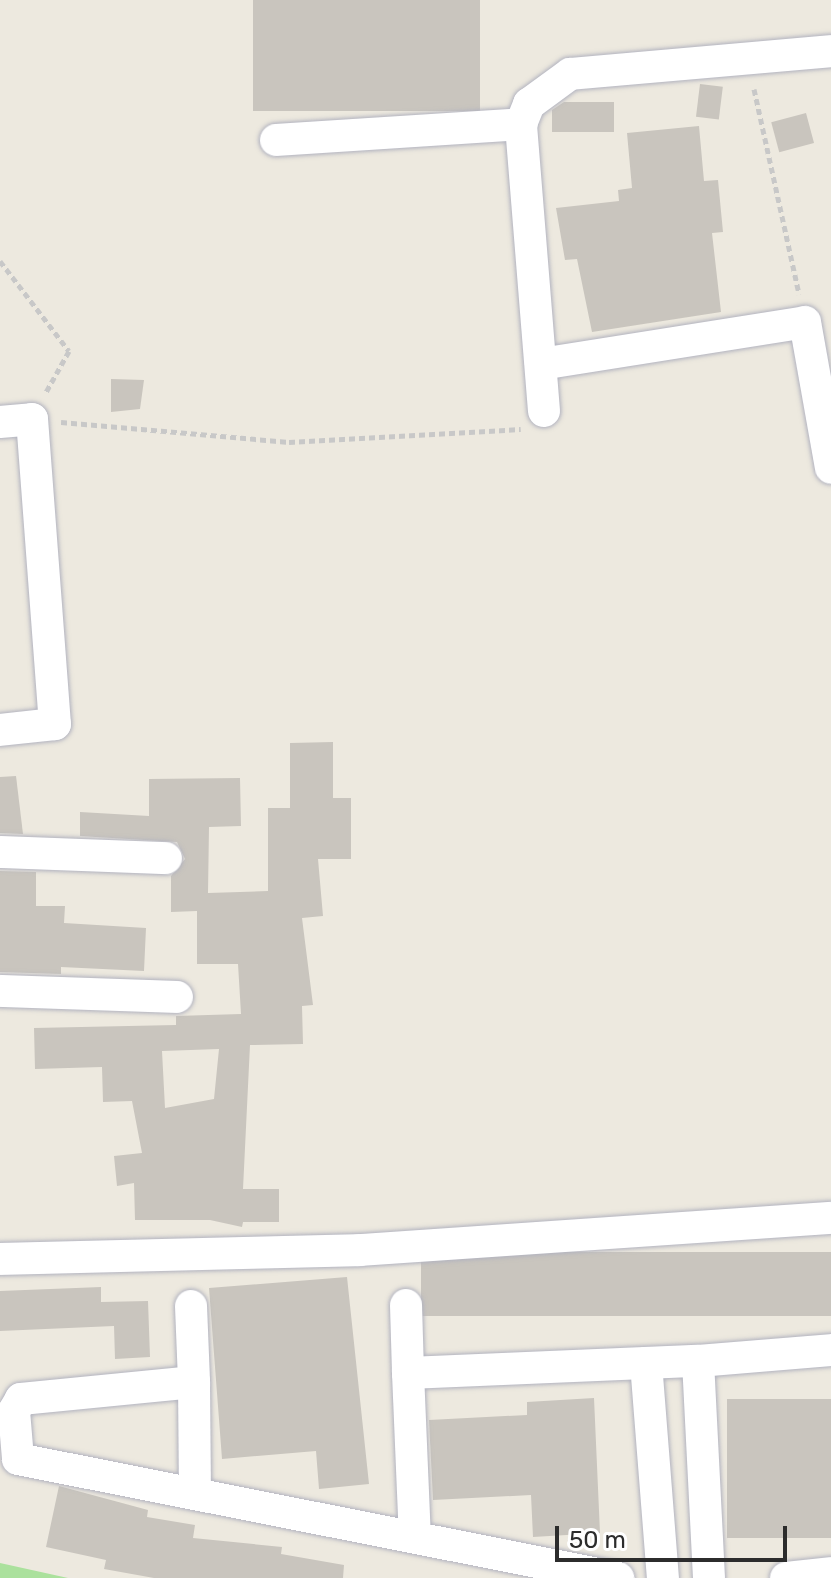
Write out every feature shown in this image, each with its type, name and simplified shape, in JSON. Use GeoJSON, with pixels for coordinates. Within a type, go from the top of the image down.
{"type":"FeatureCollection","features":[{"type":"Feature","properties":{"kind":"street"},"geometry":{"type":"LineString","coordinates":[[544,411],[521,124],[532,100],[570,74],[831,51]]}},
{"type":"Feature","properties":{"kind":"street"},"geometry":{"type":"LineString","coordinates":[[276,140],[521,124]]}},
{"type":"Feature","properties":{"kind":"street"},"geometry":{"type":"LineString","coordinates":[[541,364],[805,322],[831,468]]}},
{"type":"Feature","properties":{"kind":"street"},"geometry":{"type":"LineString","coordinates":[[0,730],[55,725],[16,421]]}},
{"type":"Feature","properties":{"kind":"street"},"geometry":{"type":"LineString","coordinates":[[0,852],[166,858]]}},
{"type":"Feature","properties":{"kind":"street"},"geometry":{"type":"LineString","coordinates":[[0,991],[177,997]]}},
{"type":"Feature","properties":{"kind":"street"},"geometry":{"type":"LineString","coordinates":[[0,1259],[360,1250],[831,1218]]}},
{"type":"Feature","properties":{"kind":"street"},"geometry":{"type":"LineString","coordinates":[[406,1305],[415,1537]]}},
{"type":"Feature","properties":{"kind":"street"},"geometry":{"type":"LineString","coordinates":[[191,1306],[195,1492]]}},
{"type":"Feature","properties":{"kind":"street"},"geometry":{"type":"LineString","coordinates":[[408,1373],[698,1361],[831,1350]]}},
{"type":"Feature","properties":{"kind":"street"},"geometry":{"type":"LineString","coordinates":[[698,1361],[709,1578]]}},
{"type":"Feature","properties":{"kind":"street"},"geometry":{"type":"LineString","coordinates":[[646,1363],[663,1578]]}},
{"type":"Feature","properties":{"kind":"street"},"geometry":{"type":"LineString","coordinates":[[194,1382],[21,1399],[15,1406],[13,1446],[22,1462],[195,1492],[618,1578]]}},
{"type":"Feature","properties":{"kind":"street"},"geometry":{"type":"LineString","coordinates":[[786,1578],[831,1573]]}},
{"type":"Feature","properties":{"kind":"path"},"geometry":{"type":"LineString","coordinates":[[747,56],[805,322]]}},
{"type":"Feature","properties":{"kind":"path"},"geometry":{"type":"LineString","coordinates":[[0,261],[69,351],[16,421]]}},
{"type":"Feature","properties":{"kind":"path"},"geometry":{"type":"LineString","coordinates":[[16,421],[289,442],[519,431],[544,411]]}},
{"type":"Feature","properties":{"kind":"green space"},"geometry":{"type":"Polygon","coordinates":[[[0,1563],[68,1578],[0,1578],[0,1563]]]}},
{"type":"Feature","properties":{"kind":"building"},"geometry":{"type":"Polygon","coordinates":[[[253,0],[480,0],[480,111],[253,111],[253,0]]]}},
{"type":"Feature","properties":{"kind":"building"},"geometry":{"type":"Polygon","coordinates":[[[700,84],[723,87],[719,120],[696,117],[700,84]]]}},
{"type":"Feature","properties":{"kind":"building"},"geometry":{"type":"Polygon","coordinates":[[[564,102],[614,102],[614,132],[552,132],[552,110],[564,102]]]}},
{"type":"Feature","properties":{"kind":"building"},"geometry":{"type":"Polygon","coordinates":[[[806,113],[814,143],[779,152],[771,122],[806,113]]]}},
{"type":"Feature","properties":{"kind":"building"},"geometry":{"type":"Polygon","coordinates":[[[699,126],[704,181],[718,180],[723,232],[712,233],[721,312],[592,332],[577,259],[565,260],[556,208],[619,201],[618,190],[632,188],[627,133],[699,126]]]}},
{"type":"Feature","properties":{"kind":"building"},"geometry":{"type":"Polygon","coordinates":[[[111,379],[144,380],[140,409],[111,412],[111,379]]]}},
{"type":"Feature","properties":{"kind":"building"},"geometry":{"type":"Polygon","coordinates":[[[333,742],[333,798],[351,798],[351,859],[318,859],[323,916],[302,918],[313,1005],[302,1006],[303,1044],[250,1045],[243,1189],[279,1189],[279,1222],[243,1222],[242,1227],[210,1220],[135,1220],[134,1183],[117,1186],[114,1156],[142,1153],[132,1101],[103,1102],[102,1067],[35,1069],[34,1028],[176,1025],[176,1016],[241,1014],[238,964],[197,964],[197,911],[171,912],[171,876],[185,859],[177,842],[80,836],[80,812],[149,816],[149,779],[240,778],[241,826],[209,827],[208,893],[268,891],[268,808],[290,808],[290,743],[333,742]],[[219,1049],[162,1051],[165,1108],[214,1099],[219,1049]]]}},
{"type":"Feature","properties":{"kind":"building"},"geometry":{"type":"Polygon","coordinates":[[[16,776],[23,834],[0,833],[0,777],[16,776]]]}},
{"type":"Feature","properties":{"kind":"building"},"geometry":{"type":"Polygon","coordinates":[[[0,871],[36,872],[36,906],[65,906],[64,923],[146,928],[144,971],[61,967],[61,974],[0,972],[0,871]]]}},
{"type":"Feature","properties":{"kind":"building"},"geometry":{"type":"Polygon","coordinates":[[[421,1252],[831,1252],[831,1316],[421,1316],[421,1252]]]}},
{"type":"Feature","properties":{"kind":"building"},"geometry":{"type":"Polygon","coordinates":[[[347,1277],[369,1484],[319,1489],[316,1451],[222,1459],[209,1288],[347,1277]]]}},
{"type":"Feature","properties":{"kind":"building"},"geometry":{"type":"Polygon","coordinates":[[[101,1287],[101,1302],[148,1301],[150,1357],[115,1359],[114,1326],[0,1331],[0,1291],[101,1287]]]}},
{"type":"Feature","properties":{"kind":"building"},"geometry":{"type":"Polygon","coordinates":[[[594,1398],[600,1533],[533,1537],[531,1495],[433,1500],[429,1420],[527,1415],[527,1402],[594,1398]]]}},
{"type":"Feature","properties":{"kind":"building"},"geometry":{"type":"Polygon","coordinates":[[[727,1399],[831,1399],[831,1538],[727,1538],[727,1399]]]}},
{"type":"Feature","properties":{"kind":"building"},"geometry":{"type":"Polygon","coordinates":[[[59,1486],[148,1510],[147,1517],[195,1525],[193,1538],[282,1547],[281,1554],[344,1565],[343,1578],[154,1578],[104,1569],[106,1560],[46,1547],[59,1486]]]}}]}
